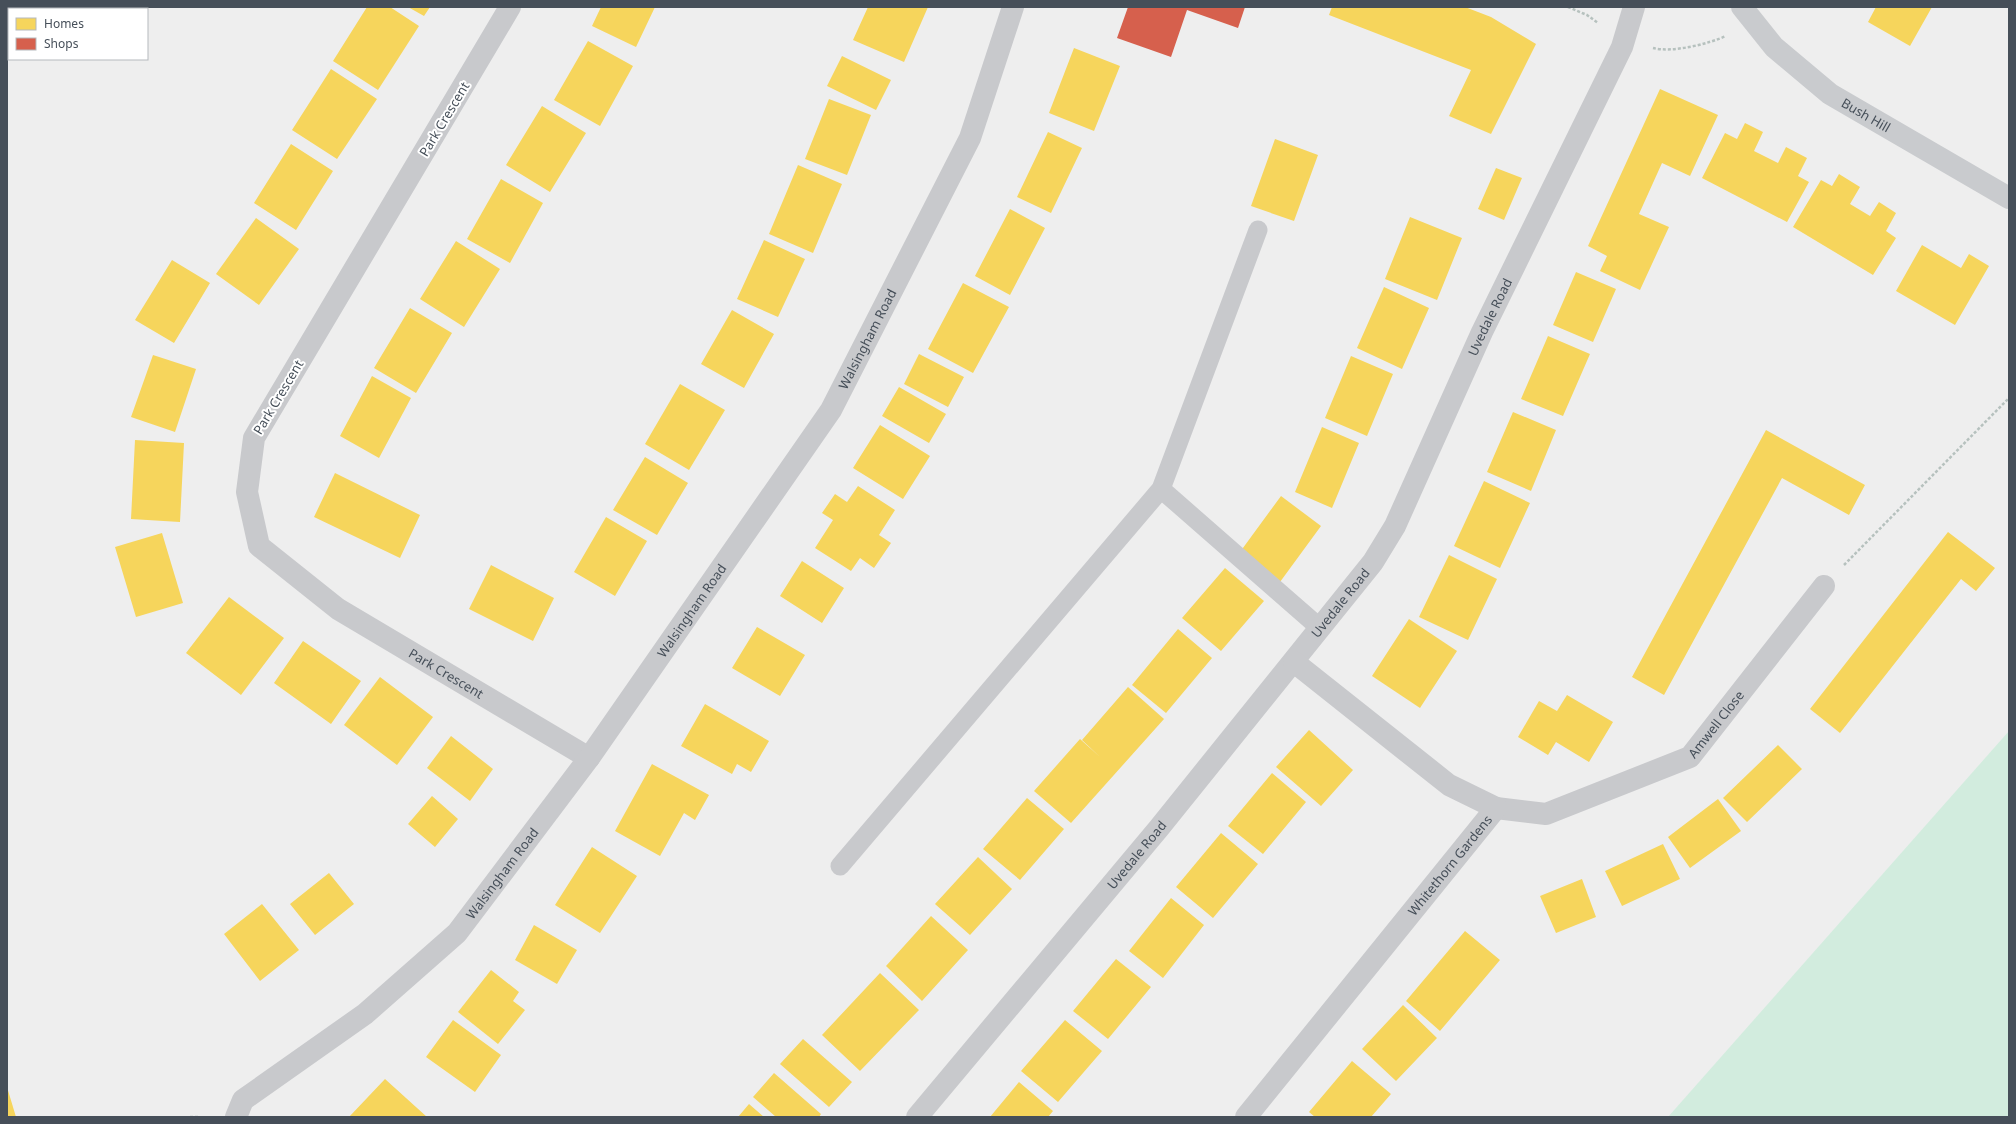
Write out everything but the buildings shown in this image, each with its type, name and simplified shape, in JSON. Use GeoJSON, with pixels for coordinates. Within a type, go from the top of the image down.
{"type":"FeatureCollection","features":[{"type":"Feature","properties":{"kind":"street","name":"Park Crescent"},"geometry":{"type":"LineString","coordinates":[[510,7],[254,438],[247,492],[259,546],[338,609],[589,758]]}},
{"type":"Feature","properties":{"kind":"street","name":"Walsingham Road"},"geometry":{"type":"LineString","coordinates":[[236,1117],[244,1100],[365,1014],[457,933],[589,758],[830,410],[970,138],[1013,7]]}},
{"type":"Feature","properties":{"kind":"street","name":"Uvedale Road"},"geometry":{"type":"LineString","coordinates":[[917,1117],[1158,828],[1294,662],[1373,562],[1395,526],[1482,332],[1622,47],[1634,7]]}},
{"type":"Feature","properties":{"kind":"street","name":"Bush Hill"},"geometry":{"type":"LineString","coordinates":[[1742,7],[1774,47],[1830,94],[2009,198]]}},
{"type":"Feature","properties":{"kind":"street","name":"Amwell Close"},"geometry":{"type":"LineString","coordinates":[[1496,808],[1546,814],[1690,757],[1824,586]]}},
{"type":"Feature","properties":{"kind":"street","name":"Whitethorn Gardens"},"geometry":{"type":"LineString","coordinates":[[1246,1117],[1496,808],[1449,786],[1294,662]]}},
{"type":"Feature","properties":{"kind":"lane"},"geometry":{"type":"LineString","coordinates":[[840,866],[1162,489],[1258,230]]}},
{"type":"Feature","properties":{"kind":"lane"},"geometry":{"type":"LineString","coordinates":[[1162,489],[1320,628]]}},
{"type":"Feature","properties":{"kind":"path"},"geometry":{"type":"LineString","coordinates":[[1568,7],[1587,15],[1603,27]]}},
{"type":"Feature","properties":{"kind":"path"},"geometry":{"type":"LineString","coordinates":[[1650,47],[1668,49],[1696,45],[1714,41],[1728,35]]}},
{"type":"Feature","properties":{"kind":"path"},"geometry":{"type":"LineString","coordinates":[[1824,586],[2009,398]]}},
{"type":"Feature","properties":{"kind":"path"},"geometry":{"type":"LineString","coordinates":[[190,1117],[200,1117]]}},
{"type":"Feature","properties":{"kind":"green space"},"geometry":{"type":"Polygon","coordinates":[[[2009,731],[2009,1117],[1668,1117],[2009,731]]]}}]}
